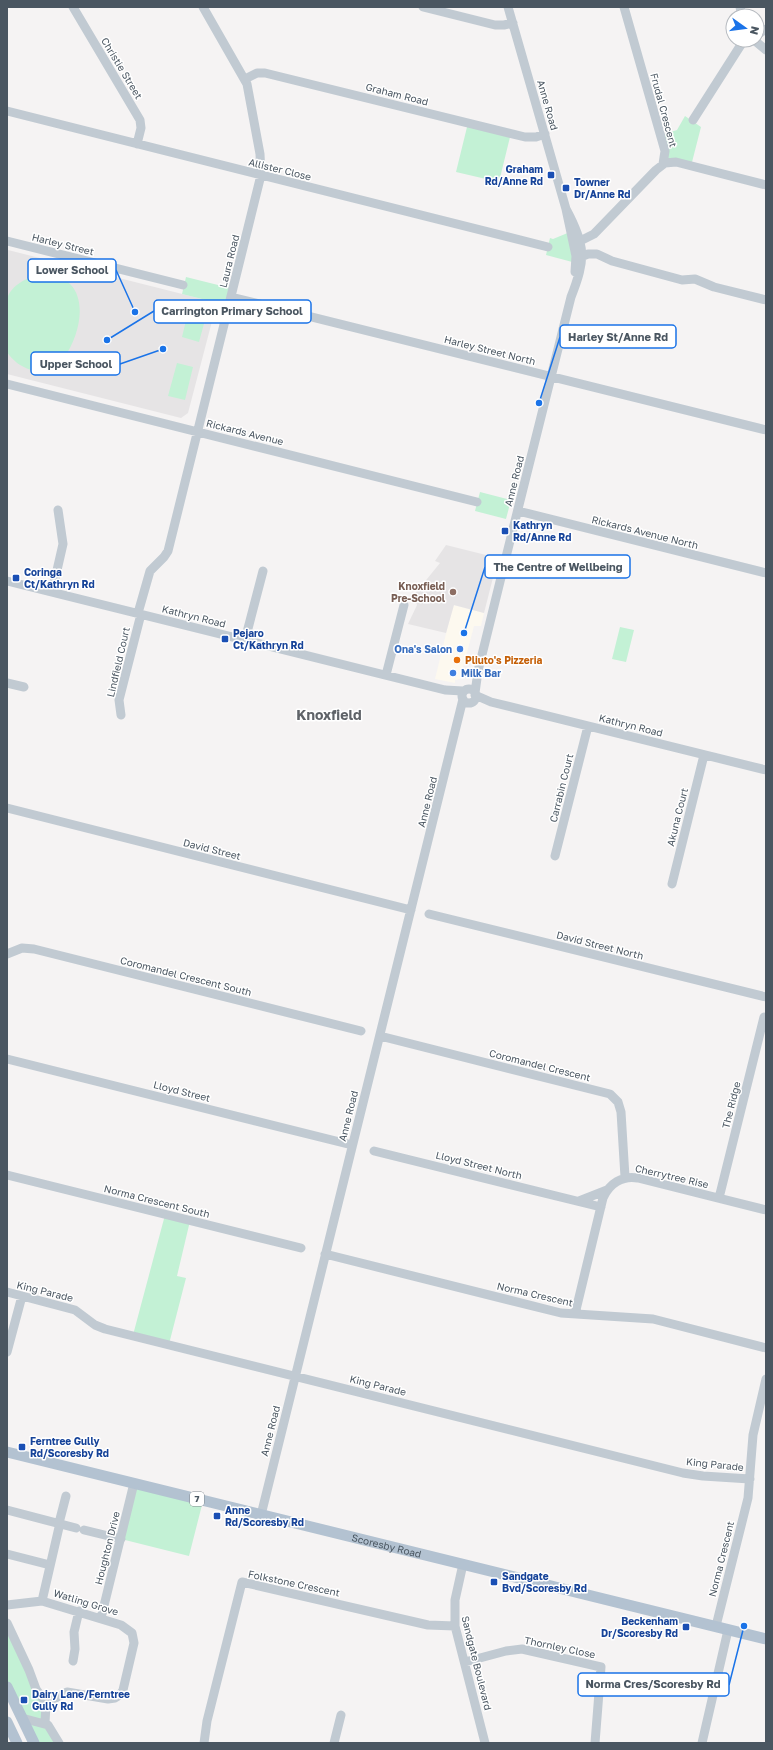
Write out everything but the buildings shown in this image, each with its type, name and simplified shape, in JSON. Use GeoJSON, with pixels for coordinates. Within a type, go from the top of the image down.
{"type":"FeatureCollection","features":[{"type":"Feature","properties":{"kind":"main road","name":"Scoresby Road"},"geometry":{"type":"LineString","coordinates":[[7,1452],[766,1639]]}},
{"type":"Feature","properties":{"kind":"main road"},"geometry":{"type":"LineString","coordinates":[[7,1687],[34,1743]]}},
{"type":"Feature","properties":{"kind":"main road"},"geometry":{"type":"LineString","coordinates":[[7,1722],[17,1743]]}},
{"type":"Feature","properties":{"kind":"street","name":"Christie Street"},"geometry":{"type":"LineString","coordinates":[[73,7],[140,120],[141,128],[136,144]]}},
{"type":"Feature","properties":{"kind":"street","name":"Laura Road"},"geometry":{"type":"LineString","coordinates":[[139,613],[150,571],[164,558],[168,551],[261,175],[260,154],[245,79],[202,7]]}},
{"type":"Feature","properties":{"kind":"street"},"geometry":{"type":"LineString","coordinates":[[423,7],[495,25],[513,23]]}},
{"type":"Feature","properties":{"kind":"street","name":"Anne Road"},"geometry":{"type":"LineString","coordinates":[[261,1515],[458,723],[478,671],[581,258],[508,7]]}},
{"type":"Feature","properties":{"kind":"street","name":"Frudal Crescent"},"geometry":{"type":"LineString","coordinates":[[624,7],[665,151],[663,164],[676,162],[766,185]]}},
{"type":"Feature","properties":{"kind":"street"},"geometry":{"type":"LineString","coordinates":[[693,120],[739,48]]}},
{"type":"Feature","properties":{"kind":"street","name":"Graham Road"},"geometry":{"type":"LineString","coordinates":[[245,79],[257,73],[265,72],[525,137],[545,134]]}},
{"type":"Feature","properties":{"kind":"street","name":"Allister Close"},"geometry":{"type":"LineString","coordinates":[[7,111],[548,247]]}},
{"type":"Feature","properties":{"kind":"street"},"geometry":{"type":"LineString","coordinates":[[576,239],[590,236],[663,164]]}},
{"type":"Feature","properties":{"kind":"street"},"geometry":{"type":"LineString","coordinates":[[576,239],[600,227]]}},
{"type":"Feature","properties":{"kind":"street"},"geometry":{"type":"LineString","coordinates":[[590,236],[587,246],[592,254]]}},
{"type":"Feature","properties":{"kind":"street","name":"Harley Street"},"geometry":{"type":"LineString","coordinates":[[7,241],[183,285]]}},
{"type":"Feature","properties":{"kind":"street"},"geometry":{"type":"LineString","coordinates":[[581,258],[592,254],[682,280],[695,279],[714,287],[766,300]]}},
{"type":"Feature","properties":{"kind":"street"},"geometry":{"type":"LineString","coordinates":[[581,258],[612,260]]}},
{"type":"Feature","properties":{"kind":"street","name":"Harley Street North"},"geometry":{"type":"LineString","coordinates":[[231,297],[766,430]]}},
{"type":"Feature","properties":{"kind":"street","name":"Rickards Avenue"},"geometry":{"type":"LineString","coordinates":[[7,384],[477,502]]}},
{"type":"Feature","properties":{"kind":"street"},"geometry":{"type":"LineString","coordinates":[[52,592],[63,544],[58,510]]}},
{"type":"Feature","properties":{"kind":"street","name":"Rickards Avenue North"},"geometry":{"type":"LineString","coordinates":[[518,511],[766,573]]}},
{"type":"Feature","properties":{"kind":"street"},"geometry":{"type":"LineString","coordinates":[[245,640],[263,571]]}},
{"type":"Feature","properties":{"kind":"street","name":"Kathryn Road"},"geometry":{"type":"LineString","coordinates":[[7,581],[766,770]]}},
{"type":"Feature","properties":{"kind":"street"},"geometry":{"type":"LineString","coordinates":[[386,675],[404,605]]}},
{"type":"Feature","properties":{"kind":"street","name":"Lindfield Court"},"geometry":{"type":"LineString","coordinates":[[121,715],[119,700],[139,613]]}},
{"type":"Feature","properties":{"kind":"street"},"geometry":{"type":"LineString","coordinates":[[7,682],[24,687]]}},
{"type":"Feature","properties":{"kind":"street","name":"Carrabin Court"},"geometry":{"type":"LineString","coordinates":[[555,856],[588,726]]}},
{"type":"Feature","properties":{"kind":"street","name":"Akuna Court"},"geometry":{"type":"LineString","coordinates":[[672,884],[704,755]]}},
{"type":"Feature","properties":{"kind":"street","name":"David Street"},"geometry":{"type":"LineString","coordinates":[[7,808],[411,910]]}},
{"type":"Feature","properties":{"kind":"street","name":"David Street North"},"geometry":{"type":"LineString","coordinates":[[429,914],[766,997]]}},
{"type":"Feature","properties":{"kind":"street","name":"Coromandel Crescent South"},"geometry":{"type":"LineString","coordinates":[[7,954],[22,948],[34,949],[361,1031]]}},
{"type":"Feature","properties":{"kind":"street","name":"The Ridge"},"geometry":{"type":"LineString","coordinates":[[719,1198],[764,1018]]}},
{"type":"Feature","properties":{"kind":"street","name":"Coromandel Crescent"},"geometry":{"type":"LineString","coordinates":[[380,1036],[610,1094],[616,1099],[621,1112],[625,1177]]}},
{"type":"Feature","properties":{"kind":"street","name":"Lloyd Street"},"geometry":{"type":"LineString","coordinates":[[7,1059],[352,1145]]}},
{"type":"Feature","properties":{"kind":"street","name":"Lloyd Street North"},"geometry":{"type":"LineString","coordinates":[[374,1151],[601,1207]]}},
{"type":"Feature","properties":{"kind":"street","name":"Norma Crescent South"},"geometry":{"type":"LineString","coordinates":[[7,1175],[301,1248]]}},
{"type":"Feature","properties":{"kind":"street","name":"Cherrytree Rise"},"geometry":{"type":"LineString","coordinates":[[607,1190],[616,1182],[625,1177],[638,1178],[766,1210]]}},
{"type":"Feature","properties":{"kind":"street"},"geometry":{"type":"LineString","coordinates":[[579,1201],[607,1190]]}},
{"type":"Feature","properties":{"kind":"street"},"geometry":{"type":"LineString","coordinates":[[575,1314],[601,1207],[607,1190]]}},
{"type":"Feature","properties":{"kind":"street","name":"Norma Crescent"},"geometry":{"type":"LineString","coordinates":[[326,1254],[561,1313],[653,1319],[766,1348]]}},
{"type":"Feature","properties":{"kind":"street","name":"King Parade"},"geometry":{"type":"LineString","coordinates":[[7,1292],[75,1310],[95,1325],[105,1329],[683,1473],[703,1476],[750,1479]]}},
{"type":"Feature","properties":{"kind":"street"},"geometry":{"type":"LineString","coordinates":[[7,1352],[22,1296]]}},
{"type":"Feature","properties":{"kind":"street","name":"Norma Crescent"},"geometry":{"type":"LineString","coordinates":[[716,1626],[748,1498],[752,1435],[766,1379]]}},
{"type":"Feature","properties":{"kind":"street","name":"Houghton Drive"},"geometry":{"type":"LineString","coordinates":[[101,1618],[134,1484]]}},
{"type":"Feature","properties":{"kind":"street"},"geometry":{"type":"LineString","coordinates":[[42,1601],[66,1496]]}},
{"type":"Feature","properties":{"kind":"street"},"geometry":{"type":"LineString","coordinates":[[7,1510],[120,1539]]}},
{"type":"Feature","properties":{"kind":"street"},"geometry":{"type":"LineString","coordinates":[[7,1554],[50,1565]]}},
{"type":"Feature","properties":{"kind":"street","name":"Sandgate Boulevard"},"geometry":{"type":"LineString","coordinates":[[463,1564],[455,1600],[454,1626],[486,1743]]}},
{"type":"Feature","properties":{"kind":"street","name":"Folkstone Crescent"},"geometry":{"type":"LineString","coordinates":[[204,1743],[207,1721],[242,1582],[428,1625],[454,1626]]}},
{"type":"Feature","properties":{"kind":"street","name":"Watling Grove"},"geometry":{"type":"LineString","coordinates":[[7,1605],[42,1601],[125,1626],[133,1636],[134,1647],[121,1693],[115,1698],[108,1699],[67,1692],[46,1703]]}},
{"type":"Feature","properties":{"kind":"street"},"geometry":{"type":"LineString","coordinates":[[73,1661],[76,1649],[74,1632],[79,1611]]}},
{"type":"Feature","properties":{"kind":"street"},"geometry":{"type":"LineString","coordinates":[[7,1622],[36,1689],[46,1703],[45,1724]]}},
{"type":"Feature","properties":{"kind":"street"},"geometry":{"type":"LineString","coordinates":[[702,1743],[728,1630]]}},
{"type":"Feature","properties":{"kind":"street","name":"Thornley Close"},"geometry":{"type":"LineString","coordinates":[[465,1662],[506,1651],[522,1649],[601,1667],[595,1743]]}},
{"type":"Feature","properties":{"kind":"street"},"geometry":{"type":"LineString","coordinates":[[334,1743],[341,1715]]}},
{"type":"Feature","properties":{"kind":"street"},"geometry":{"type":"LineString","coordinates":[[22,1718],[45,1724],[51,1728],[59,1743]]}},
{"type":"Feature","properties":{"kind":"shaded area"},"geometry":{"type":"Polygon","coordinates":[[[8,250],[214,302],[216,306],[188,413],[181,418],[7,374],[8,250]]]}},
{"type":"Feature","properties":{"kind":"shaded area","name":"Knoxfield Pre-School"},"geometry":{"type":"Polygon","coordinates":[[[446,545],[498,558],[484,613],[454,605],[446,633],[408,624],[417,605],[414,595],[440,563],[435,561],[446,545]]]}},
{"type":"Feature","properties":{"kind":"shaded area"},"geometry":{"type":"Polygon","coordinates":[[[453,605],[484,613],[481,626],[474,626],[460,679],[455,680],[455,683],[435,679],[453,605]]]}},
{"type":"Feature","properties":{"kind":"green space"},"geometry":{"type":"Polygon","coordinates":[[[685,116],[701,127],[691,166],[669,162],[661,135],[677,130],[685,116]]]}},
{"type":"Feature","properties":{"kind":"green space"},"geometry":{"type":"Polygon","coordinates":[[[468,123],[511,133],[499,182],[456,172],[468,123]]]}},
{"type":"Feature","properties":{"kind":"green space"},"geometry":{"type":"Polygon","coordinates":[[[570,232],[576,263],[546,255],[550,238],[553,239],[570,232]]]}},
{"type":"Feature","properties":{"kind":"green space"},"geometry":{"type":"Polygon","coordinates":[[[40,273],[57,276],[69,282],[76,292],[79,305],[79,318],[71,346],[58,367],[44,373],[23,367],[14,361],[7,352],[7,299],[9,294],[16,286],[40,273]]]}},
{"type":"Feature","properties":{"kind":"green space"},"geometry":{"type":"Polygon","coordinates":[[[186,277],[234,289],[230,302],[221,300],[214,302],[182,294],[186,277]]]}},
{"type":"Feature","properties":{"kind":"green space"},"geometry":{"type":"Polygon","coordinates":[[[190,304],[208,309],[199,342],[182,337],[190,304]]]}},
{"type":"Feature","properties":{"kind":"green space"},"geometry":{"type":"Polygon","coordinates":[[[177,363],[193,367],[185,400],[168,396],[177,363]]]}},
{"type":"Feature","properties":{"kind":"green space"},"geometry":{"type":"Polygon","coordinates":[[[480,492],[511,500],[506,519],[475,511],[480,492]]]}},
{"type":"Feature","properties":{"kind":"green space"},"geometry":{"type":"Polygon","coordinates":[[[620,627],[634,630],[626,662],[612,659],[620,627]]]}},
{"type":"Feature","properties":{"kind":"green space"},"geometry":{"type":"Polygon","coordinates":[[[165,1215],[190,1221],[177,1276],[186,1278],[169,1344],[133,1335],[165,1215]]]}},
{"type":"Feature","properties":{"kind":"green space"},"geometry":{"type":"Polygon","coordinates":[[[134,1483],[203,1501],[189,1556],[121,1539],[134,1483]]]}},
{"type":"Feature","properties":{"kind":"green space"},"geometry":{"type":"Polygon","coordinates":[[[7,1623],[44,1700],[45,1724],[59,1743],[34,1743],[7,1687],[7,1623]]]}},
{"type":"Feature","properties":{"kind":"place","name":"Graham Rd/Anne Rd"},"geometry":{"type":"Point","coordinates":[551,175]}},
{"type":"Feature","properties":{"kind":"place","name":"Towner Dr/Anne Rd"},"geometry":{"type":"Point","coordinates":[566,188]}},
{"type":"Feature","properties":{"kind":"place","name":"Lower School"},"geometry":{"type":"Point","coordinates":[135,312]}},
{"type":"Feature","properties":{"kind":"place","name":"Carrington Primary School"},"geometry":{"type":"Point","coordinates":[107,340]}},
{"type":"Feature","properties":{"kind":"place","name":"Upper School"},"geometry":{"type":"Point","coordinates":[163,349]}},
{"type":"Feature","properties":{"kind":"place","name":"Harley St/Anne Rd"},"geometry":{"type":"Point","coordinates":[539,403]}},
{"type":"Feature","properties":{"kind":"place","name":"Kathryn Rd/Anne Rd"},"geometry":{"type":"Point","coordinates":[505,531]}},
{"type":"Feature","properties":{"kind":"place","name":"Coringa Ct/Kathryn Rd"},"geometry":{"type":"Point","coordinates":[16,578]}},
{"type":"Feature","properties":{"kind":"place","name":"Knoxfield Pre-School"},"geometry":{"type":"Point","coordinates":[453,592]}},
{"type":"Feature","properties":{"kind":"place","name":"The Centre of Wellbeing"},"geometry":{"type":"Point","coordinates":[464,633]}},
{"type":"Feature","properties":{"kind":"place","name":"Pejaro Ct/Kathryn Rd"},"geometry":{"type":"Point","coordinates":[225,639]}},
{"type":"Feature","properties":{"kind":"place","name":"Ona's Salon"},"geometry":{"type":"Point","coordinates":[460,649]}},
{"type":"Feature","properties":{"kind":"place","name":"Pliuto's Pizzeria"},"geometry":{"type":"Point","coordinates":[457,660]}},
{"type":"Feature","properties":{"kind":"place","name":"Milk Bar"},"geometry":{"type":"Point","coordinates":[453,673]}},
{"type":"Feature","properties":{"kind":"place","name":"Ferntree Gully Rd/Scoresby Rd"},"geometry":{"type":"Point","coordinates":[22,1447]}},
{"type":"Feature","properties":{"kind":"place","name":"Anne Rd/Scoresby Rd"},"geometry":{"type":"Point","coordinates":[217,1516]}},
{"type":"Feature","properties":{"kind":"place","name":"Sandgate Bvd/Scoresby Rd"},"geometry":{"type":"Point","coordinates":[494,1582]}},
{"type":"Feature","properties":{"kind":"place","name":"Norma Cres/Scoresby Rd"},"geometry":{"type":"Point","coordinates":[744,1626]}},
{"type":"Feature","properties":{"kind":"place","name":"Beckenham Dr/Scoresby Rd"},"geometry":{"type":"Point","coordinates":[686,1627]}},
{"type":"Feature","properties":{"kind":"place","name":"Dairy Lane/Ferntree Gully Rd"},"geometry":{"type":"Point","coordinates":[24,1700]}},
{"type":"Feature","properties":{"kind":"district","name":"Knoxfield"},"geometry":{"type":"Point","coordinates":[329,715]}}]}
